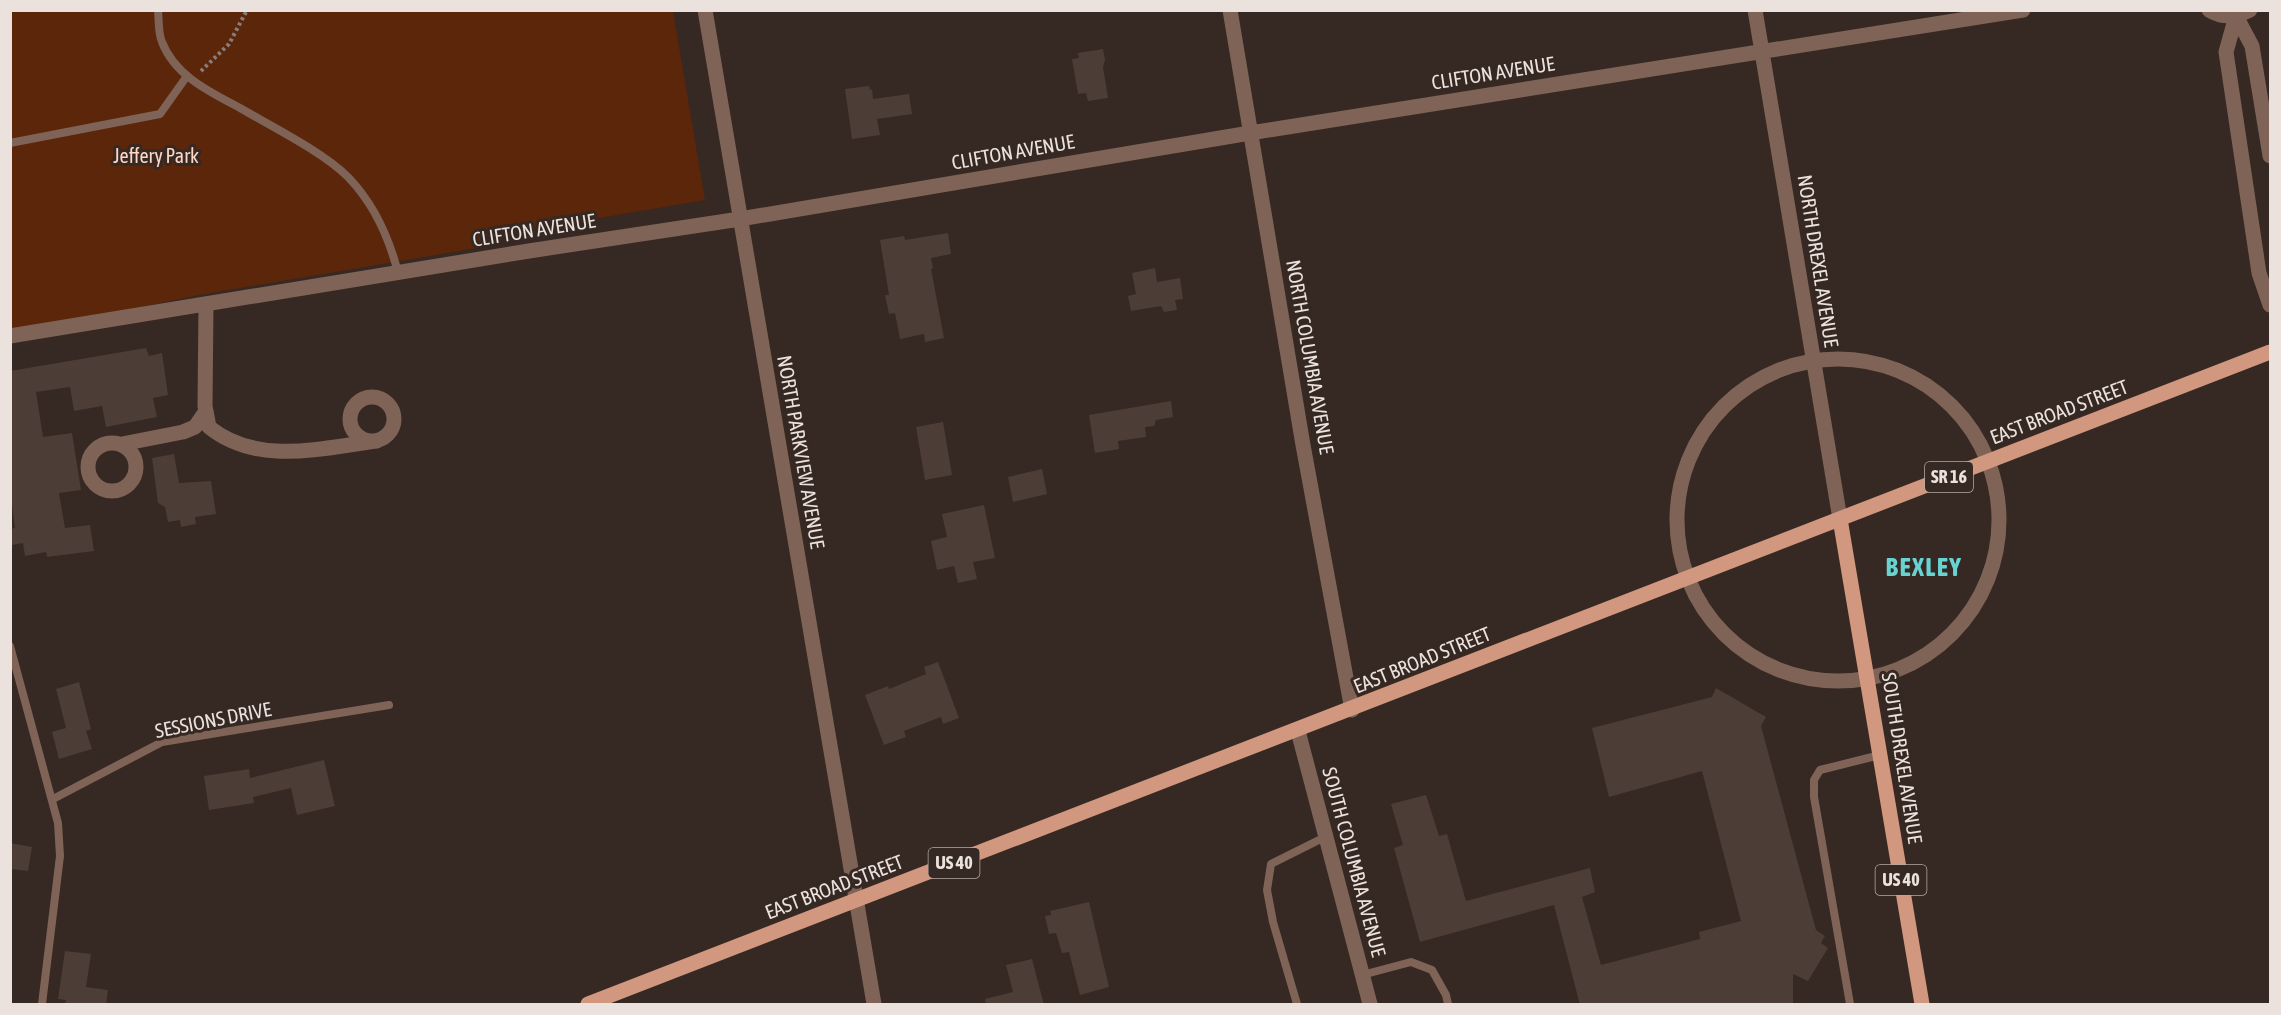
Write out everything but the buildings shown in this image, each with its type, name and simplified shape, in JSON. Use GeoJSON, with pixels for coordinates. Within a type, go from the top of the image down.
{"type":"FeatureCollection","features":[{"type":"Feature","properties":{"kind":"main road","name":"EAST BROAD STREET"},"geometry":{"type":"LineString","coordinates":[[588,1005],[605,1001],[856,901],[2271,352]]}},
{"type":"Feature","properties":{"kind":"main road","name":"SOUTH DREXEL AVENUE"},"geometry":{"type":"LineString","coordinates":[[1840,519],[1922,1005]]}},
{"type":"Feature","properties":{"kind":"street","name":"NORTH PARKVIEW AVENUE"},"geometry":{"type":"LineString","coordinates":[[705,10],[874,1005]]}},
{"type":"Feature","properties":{"kind":"street","name":"NORTH COLUMBIA AVENUE"},"geometry":{"type":"LineString","coordinates":[[1230,10],[1303,445],[1352,710]]}},
{"type":"Feature","properties":{"kind":"street","name":"NORTH DREXEL AVENUE"},"geometry":{"type":"LineString","coordinates":[[1755,10],[1840,519]]}},
{"type":"Feature","properties":{"kind":"street","name":"CLIFTON AVENUE"},"geometry":{"type":"LineString","coordinates":[[10,336],[740,219],[1251,133],[2023,10]]}},
{"type":"Feature","properties":{"kind":"street"},"geometry":{"type":"LineString","coordinates":[[2209,10],[2227,16],[2243,13]]}},
{"type":"Feature","properties":{"kind":"street"},"geometry":{"type":"LineString","coordinates":[[2243,13],[2252,46],[2271,156]]}},
{"type":"Feature","properties":{"kind":"street"},"geometry":{"type":"LineString","coordinates":[[2243,13],[2226,52],[2259,273],[2271,305]]}},
{"type":"Feature","properties":{"kind":"street"},"geometry":{"type":"LineString","coordinates":[[206,304],[206,411],[209,427],[223,438],[244,447],[274,452],[377,441]]}},
{"type":"Feature","properties":{"kind":"street"},"geometry":{"type":"LineString","coordinates":[[1845,358],[1874,362],[1918,380],[1940,394],[1961,415],[1976,434],[1989,462],[1998,492],[2001,528],[1996,558],[1983,591],[1970,615],[1948,638],[1928,654],[1899,670],[1867,679],[1838,681],[1812,679],[1784,673],[1741,650],[1716,627],[1699,603],[1687,578],[1678,543],[1676,507],[1683,472],[1698,438],[1718,410],[1747,386],[1778,369],[1813,360],[1845,358]]}},
{"type":"Feature","properties":{"kind":"street"},"geometry":{"type":"LineString","coordinates":[[122,444],[183,432],[195,426],[206,411]]}},
{"type":"Feature","properties":{"kind":"street","name":"SOUTH COLUMBIA AVENUE"},"geometry":{"type":"LineString","coordinates":[[1298,730],[1362,975],[1367,1004]]}},
{"type":"Feature","properties":{"kind":"lane"},"geometry":{"type":"LineString","coordinates":[[158,10],[161,41],[175,65],[196,84],[274,127],[347,176],[370,203],[383,227],[398,273]]}},
{"type":"Feature","properties":{"kind":"lane"},"geometry":{"type":"LineString","coordinates":[[10,143],[160,114],[188,76]]}},
{"type":"Feature","properties":{"kind":"lane"},"geometry":{"type":"LineString","coordinates":[[10,646],[58,823],[60,856],[42,1005]]}},
{"type":"Feature","properties":{"kind":"lane","name":"SESSIONS DRIVE"},"geometry":{"type":"LineString","coordinates":[[53,799],[162,742],[390,705]]}},
{"type":"Feature","properties":{"kind":"lane"},"geometry":{"type":"LineString","coordinates":[[1850,1005],[1814,797],[1814,780],[1820,770],[1880,755]]}},
{"type":"Feature","properties":{"kind":"lane"},"geometry":{"type":"LineString","coordinates":[[1297,1005],[1273,922],[1267,890],[1271,864],[1325,837]]}},
{"type":"Feature","properties":{"kind":"lane"},"geometry":{"type":"LineString","coordinates":[[1362,975],[1411,962],[1432,970],[1448,1005]]}},
{"type":"Feature","properties":{"kind":"path"},"geometry":{"type":"LineString","coordinates":[[188,76],[202,70],[229,44],[247,10]]}},
{"type":"Feature","properties":{"kind":"green space","name":"Jeffery Park"},"geometry":{"type":"Polygon","coordinates":[[[11,11],[673,11],[705,200],[523,231],[483,247],[199,295],[11,334],[11,11]]]}},
{"type":"Feature","properties":{"kind":"district","name":"BEXLEY"},"geometry":{"type":"Point","coordinates":[1924,567]}}]}
